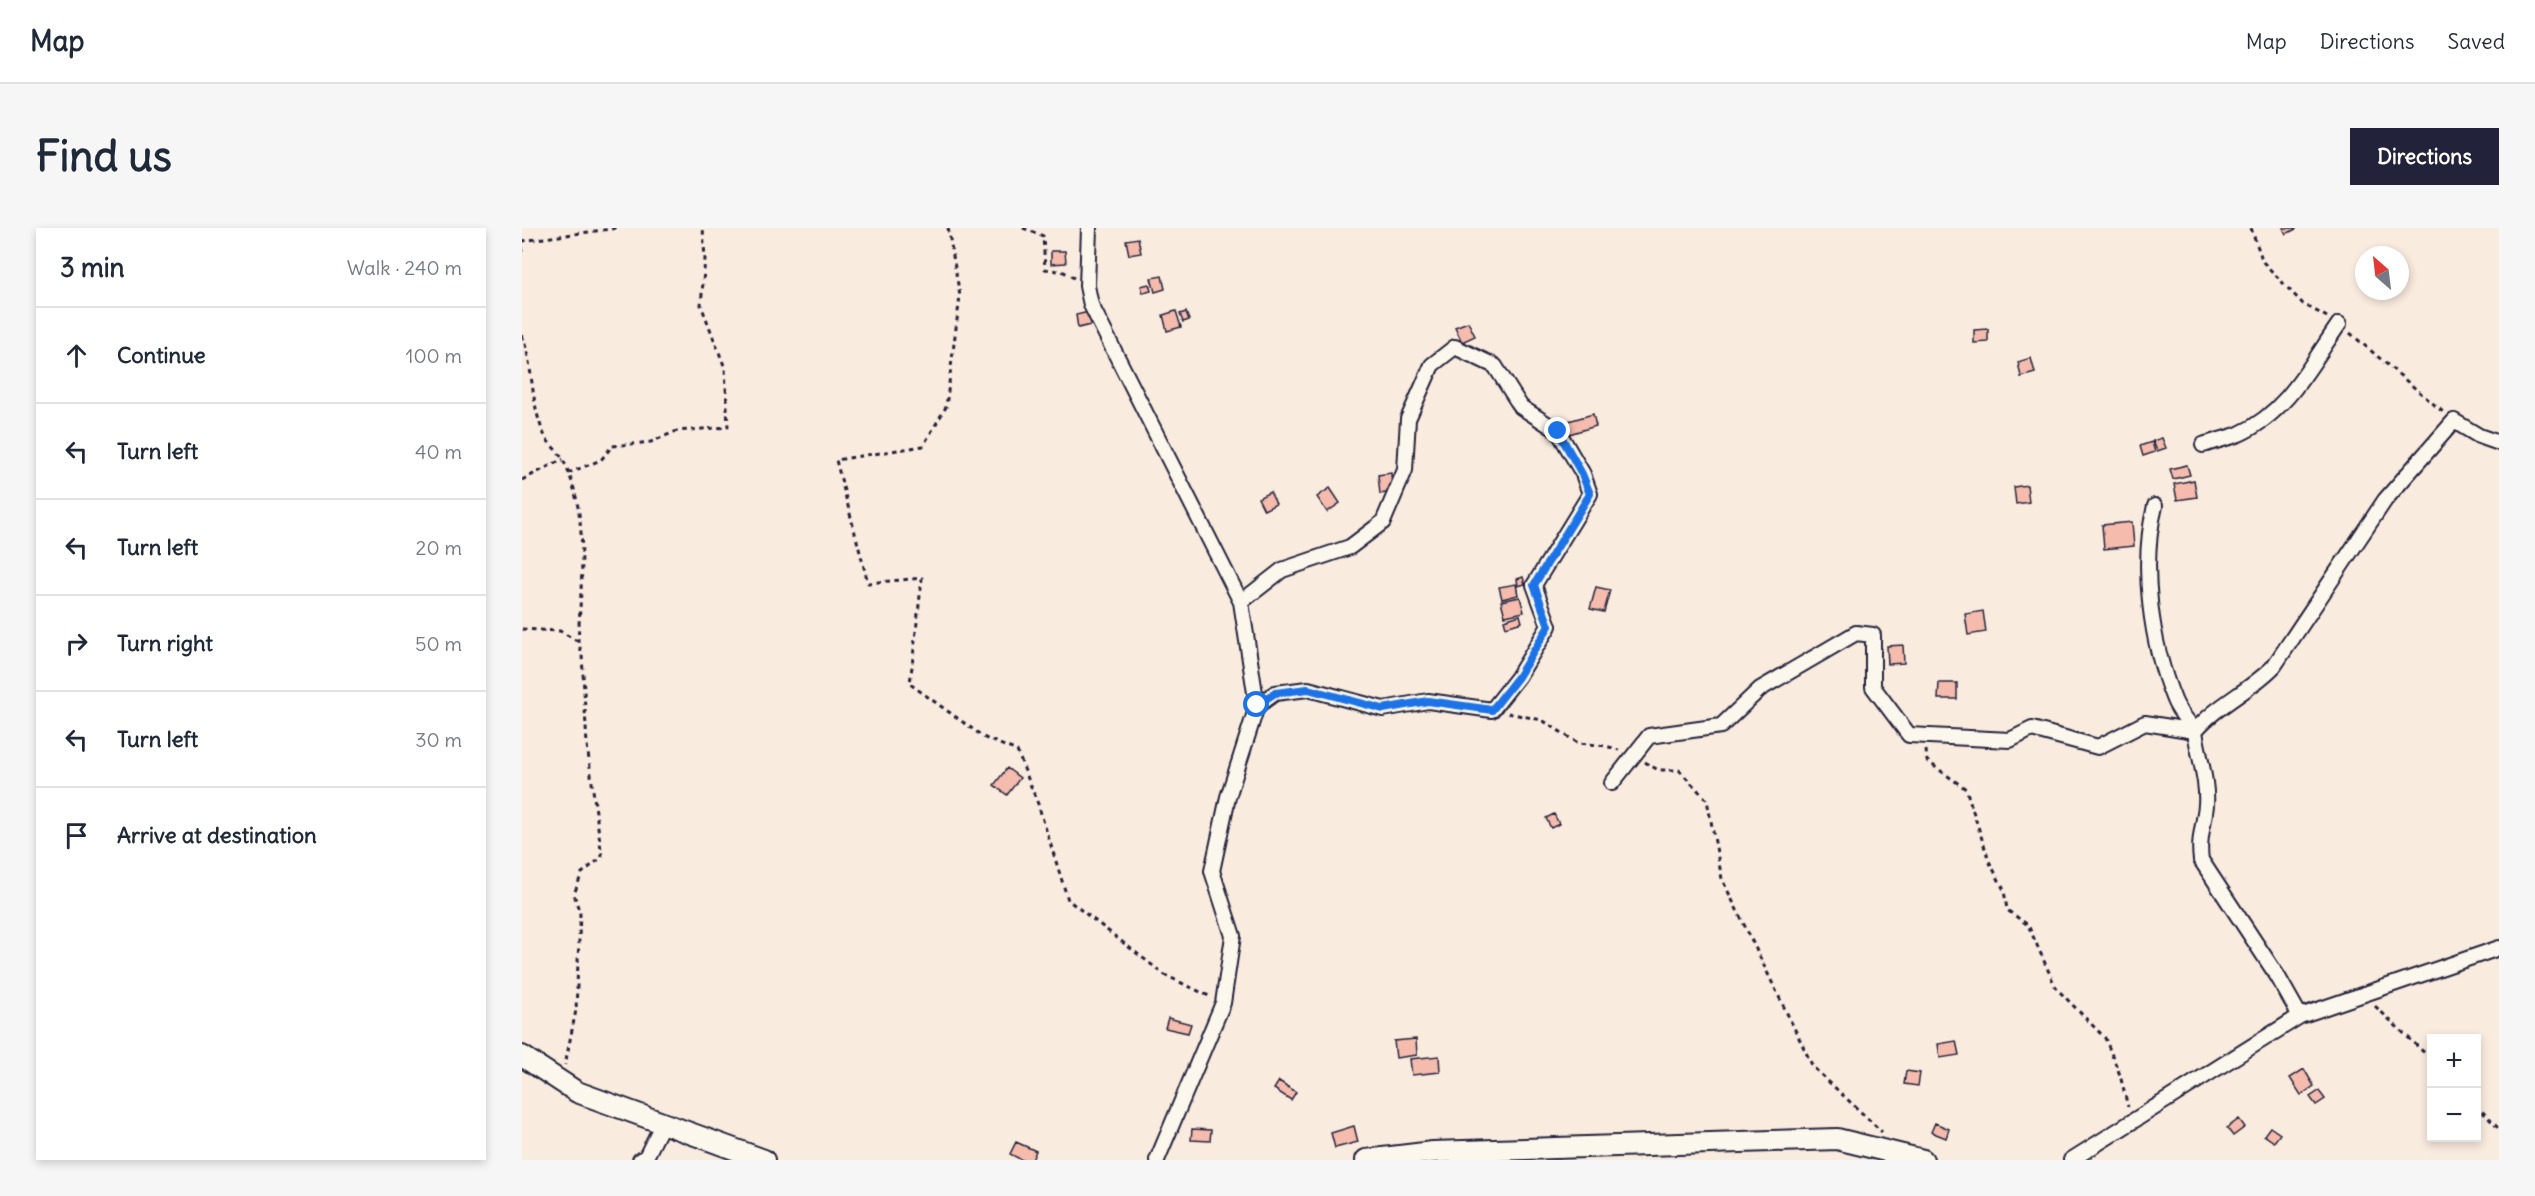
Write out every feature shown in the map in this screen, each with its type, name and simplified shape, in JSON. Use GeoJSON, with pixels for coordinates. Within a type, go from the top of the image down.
{"type":"FeatureCollection","features":[{"type":"Feature","properties":{"kind":"street"},"geometry":{"type":"LineString","coordinates":[[1089,228],[1087,286],[1091,305],[1241,602],[1257,705],[1228,797],[1212,871],[1233,936],[1223,1004],[1157,1160]]}},
{"type":"Feature","properties":{"kind":"street"},"geometry":{"type":"LineString","coordinates":[[2203,445],[2240,433],[2268,416],[2305,377],[2339,324]]}},
{"type":"Feature","properties":{"kind":"street"},"geometry":{"type":"LineString","coordinates":[[1241,602],[1282,570],[1350,547],[1383,522],[1405,470],[1408,419],[1432,365],[1455,347],[1495,366],[1521,407],[1558,431],[1582,474],[1590,494],[1534,585],[1549,626],[1518,677],[1492,710],[1428,701],[1383,709],[1308,689],[1275,693],[1257,705]]}},
{"type":"Feature","properties":{"kind":"street"},"geometry":{"type":"LineString","coordinates":[[2195,731],[2212,715],[2256,684],[2274,666],[2385,500],[2454,421],[2479,436],[2499,442]]}},
{"type":"Feature","properties":{"kind":"street"},"geometry":{"type":"LineString","coordinates":[[2155,506],[2150,524],[2150,605],[2156,638],[2175,702],[2195,731],[2206,792],[2206,806],[2199,842],[2201,861],[2278,977],[2300,1016]]}},
{"type":"Feature","properties":{"kind":"street"},"geometry":{"type":"LineString","coordinates":[[1612,783],[1649,736],[1721,726],[1760,688],[1856,633],[1873,635],[1874,687],[1909,735],[2010,740],[2032,729],[2098,747],[2145,723],[2195,731]]}},
{"type":"Feature","properties":{"kind":"street"},"geometry":{"type":"LineString","coordinates":[[2071,1160],[2300,1016],[2365,996],[2499,948]]}},
{"type":"Feature","properties":{"kind":"street"},"geometry":{"type":"LineString","coordinates":[[522,1056],[577,1092],[765,1160]]}},
{"type":"Feature","properties":{"kind":"street"},"geometry":{"type":"LineString","coordinates":[[640,1160],[646,1157],[663,1123]]}},
{"type":"Feature","properties":{"kind":"street"},"geometry":{"type":"LineString","coordinates":[[1366,1160],[1433,1152],[1837,1139],[1915,1158]]}},
{"type":"Feature","properties":{"kind":"path"},"geometry":{"type":"LineString","coordinates":[[522,241],[618,228]]}},
{"type":"Feature","properties":{"kind":"path"},"geometry":{"type":"LineString","coordinates":[[568,474],[601,460],[612,446],[651,442],[677,431],[728,427],[725,368],[700,305],[705,259],[703,228]]}},
{"type":"Feature","properties":{"kind":"path"},"geometry":{"type":"LineString","coordinates":[[948,228],[960,296],[946,407],[923,446],[836,460],[868,583],[922,578],[910,684],[985,738],[1017,751],[1038,804],[1068,900],[1165,975],[1223,1004]]}},
{"type":"Feature","properties":{"kind":"path"},"geometry":{"type":"LineString","coordinates":[[1023,228],[1043,236],[1045,269],[1064,272],[1087,286]]}},
{"type":"Feature","properties":{"kind":"path"},"geometry":{"type":"LineString","coordinates":[[522,247],[522,255]]}},
{"type":"Feature","properties":{"kind":"path"},"geometry":{"type":"LineString","coordinates":[[522,335],[530,355],[536,402],[544,435],[563,459],[582,525],[578,641],[582,655],[587,745],[602,857],[582,873],[574,894],[580,914],[576,1010],[567,1062],[558,1080]]}},
{"type":"Feature","properties":{"kind":"path"},"geometry":{"type":"LineString","coordinates":[[522,480],[563,459]]}},
{"type":"Feature","properties":{"kind":"path"},"geometry":{"type":"LineString","coordinates":[[522,629],[560,631],[578,641]]}},
{"type":"Feature","properties":{"kind":"path"},"geometry":{"type":"LineString","coordinates":[[1492,710],[1542,720],[1578,743],[1606,746],[1635,756],[1658,770],[1679,770],[1707,800],[1722,879],[1813,1067],[1915,1158]]}},
{"type":"Feature","properties":{"kind":"path"},"geometry":{"type":"LineString","coordinates":[[1925,737],[1927,761],[1966,789],[1989,861],[2004,890],[2007,910],[2028,925],[2056,988],[2105,1038],[2120,1075],[2131,1123]]}},
{"type":"Feature","properties":{"kind":"path"},"geometry":{"type":"LineString","coordinates":[[2365,996],[2427,1055]]}},
{"type":"Feature","properties":{"kind":"path"},"geometry":{"type":"LineString","coordinates":[[2481,1110],[2499,1129]]}},
{"type":"Feature","properties":{"kind":"building"},"geometry":{"type":"Polygon","coordinates":[[[2283,228],[2295,228],[2296,229],[2286,234],[2283,228]]]}},
{"type":"Feature","properties":{"kind":"building"},"geometry":{"type":"Polygon","coordinates":[[[1138,238],[1141,253],[1129,255],[1126,240],[1138,238]]]}},
{"type":"Feature","properties":{"kind":"building"},"geometry":{"type":"Polygon","coordinates":[[[1051,251],[1065,251],[1066,263],[1051,264],[1051,251]]]}},
{"type":"Feature","properties":{"kind":"building"},"geometry":{"type":"Polygon","coordinates":[[[1162,276],[1165,289],[1155,292],[1151,278],[1162,276]]]}},
{"type":"Feature","properties":{"kind":"building"},"geometry":{"type":"Polygon","coordinates":[[[1149,284],[1151,291],[1143,293],[1141,286],[1149,284]]]}},
{"type":"Feature","properties":{"kind":"building"},"geometry":{"type":"Polygon","coordinates":[[[1176,311],[1181,327],[1167,331],[1163,315],[1176,311]]]}},
{"type":"Feature","properties":{"kind":"building"},"geometry":{"type":"Polygon","coordinates":[[[1089,312],[1091,325],[1078,328],[1076,315],[1089,312]]]}},
{"type":"Feature","properties":{"kind":"building"},"geometry":{"type":"Polygon","coordinates":[[[1186,312],[1189,320],[1183,322],[1180,314],[1186,312]]]}},
{"type":"Feature","properties":{"kind":"building"},"geometry":{"type":"Polygon","coordinates":[[[1468,322],[1475,336],[1462,342],[1455,327],[1468,322]]]}},
{"type":"Feature","properties":{"kind":"building"},"geometry":{"type":"Polygon","coordinates":[[[1988,329],[1988,342],[1974,343],[1974,330],[1988,329]]]}},
{"type":"Feature","properties":{"kind":"building"},"geometry":{"type":"Polygon","coordinates":[[[2031,358],[2035,373],[2021,377],[2018,362],[2031,358]]]}},
{"type":"Feature","properties":{"kind":"building"},"geometry":{"type":"Polygon","coordinates":[[[1593,414],[1596,426],[1569,434],[1565,422],[1593,414]]]}},
{"type":"Feature","properties":{"kind":"building"},"geometry":{"type":"Polygon","coordinates":[[[2162,438],[2166,448],[2157,451],[2153,441],[2162,438]]]}},
{"type":"Feature","properties":{"kind":"building"},"geometry":{"type":"Polygon","coordinates":[[[2152,442],[2155,452],[2143,456],[2140,446],[2152,442]]]}},
{"type":"Feature","properties":{"kind":"building"},"geometry":{"type":"Polygon","coordinates":[[[2187,465],[2190,475],[2173,479],[2170,469],[2187,465]]]}},
{"type":"Feature","properties":{"kind":"building"},"geometry":{"type":"Polygon","coordinates":[[[1391,473],[1392,492],[1380,494],[1378,475],[1391,473]]]}},
{"type":"Feature","properties":{"kind":"building"},"geometry":{"type":"Polygon","coordinates":[[[2194,480],[2197,497],[2177,500],[2174,484],[2194,480]]]}},
{"type":"Feature","properties":{"kind":"building"},"geometry":{"type":"Polygon","coordinates":[[[2027,485],[2029,502],[2016,504],[2014,487],[2027,485]]]}},
{"type":"Feature","properties":{"kind":"building"},"geometry":{"type":"Polygon","coordinates":[[[1330,488],[1340,503],[1327,512],[1317,497],[1330,488]]]}},
{"type":"Feature","properties":{"kind":"building"},"geometry":{"type":"Polygon","coordinates":[[[1270,492],[1276,504],[1264,510],[1258,498],[1270,492]]]}},
{"type":"Feature","properties":{"kind":"building"},"geometry":{"type":"Polygon","coordinates":[[[2132,522],[2134,546],[2104,549],[2102,525],[2132,522]]]}},
{"type":"Feature","properties":{"kind":"building"},"geometry":{"type":"Polygon","coordinates":[[[1523,577],[1525,584],[1518,586],[1517,579],[1523,577]]]}},
{"type":"Feature","properties":{"kind":"building"},"geometry":{"type":"Polygon","coordinates":[[[1516,584],[1518,595],[1502,599],[1499,587],[1516,584]]]}},
{"type":"Feature","properties":{"kind":"building"},"geometry":{"type":"Polygon","coordinates":[[[1596,587],[1610,590],[1604,612],[1590,609],[1596,587]]]}},
{"type":"Feature","properties":{"kind":"building"},"geometry":{"type":"Polygon","coordinates":[[[1520,597],[1524,612],[1505,616],[1501,601],[1520,597]]]}},
{"type":"Feature","properties":{"kind":"building"},"geometry":{"type":"Polygon","coordinates":[[[1983,611],[1986,632],[1968,635],[1965,614],[1983,611]]]}},
{"type":"Feature","properties":{"kind":"building"},"geometry":{"type":"Polygon","coordinates":[[[1520,615],[1522,622],[1506,627],[1504,620],[1520,615]]]}},
{"type":"Feature","properties":{"kind":"building"},"geometry":{"type":"Polygon","coordinates":[[[1903,645],[1904,663],[1888,664],[1887,646],[1903,645]]]}},
{"type":"Feature","properties":{"kind":"building"},"geometry":{"type":"Polygon","coordinates":[[[1939,683],[1957,683],[1957,699],[1938,699],[1939,683]]]}},
{"type":"Feature","properties":{"kind":"building"},"geometry":{"type":"Polygon","coordinates":[[[1007,768],[1020,778],[1007,795],[994,785],[1007,768]]]}},
{"type":"Feature","properties":{"kind":"building"},"geometry":{"type":"Polygon","coordinates":[[[1554,814],[1559,824],[1551,828],[1546,818],[1554,814]]]}},
{"type":"Feature","properties":{"kind":"building"},"geometry":{"type":"Polygon","coordinates":[[[1168,1018],[1191,1024],[1188,1033],[1165,1028],[1168,1018]]]}},
{"type":"Feature","properties":{"kind":"building"},"geometry":{"type":"Polygon","coordinates":[[[1416,1039],[1417,1055],[1396,1058],[1394,1041],[1416,1039]]]}},
{"type":"Feature","properties":{"kind":"building"},"geometry":{"type":"Polygon","coordinates":[[[1956,1041],[1959,1055],[1940,1058],[1938,1044],[1956,1041]]]}},
{"type":"Feature","properties":{"kind":"building"},"geometry":{"type":"Polygon","coordinates":[[[1439,1056],[1440,1072],[1412,1075],[1410,1059],[1439,1056]]]}},
{"type":"Feature","properties":{"kind":"building"},"geometry":{"type":"Polygon","coordinates":[[[2304,1069],[2314,1086],[2301,1095],[2290,1078],[2304,1069]]]}},
{"type":"Feature","properties":{"kind":"building"},"geometry":{"type":"Polygon","coordinates":[[[1906,1071],[1920,1073],[1918,1086],[1904,1084],[1906,1071]]]}},
{"type":"Feature","properties":{"kind":"building"},"geometry":{"type":"Polygon","coordinates":[[[1279,1081],[1296,1092],[1291,1100],[1274,1089],[1279,1081]]]}},
{"type":"Feature","properties":{"kind":"building"},"geometry":{"type":"Polygon","coordinates":[[[2319,1091],[2325,1099],[2316,1105],[2310,1097],[2319,1091]]]}},
{"type":"Feature","properties":{"kind":"building"},"geometry":{"type":"Polygon","coordinates":[[[2239,1119],[2245,1127],[2233,1136],[2227,1128],[2239,1119]]]}},
{"type":"Feature","properties":{"kind":"building"},"geometry":{"type":"Polygon","coordinates":[[[1935,1123],[1949,1129],[1946,1138],[1931,1132],[1935,1123]]]}},
{"type":"Feature","properties":{"kind":"building"},"geometry":{"type":"Polygon","coordinates":[[[1354,1126],[1358,1142],[1335,1148],[1331,1133],[1354,1126]]]}},
{"type":"Feature","properties":{"kind":"building"},"geometry":{"type":"Polygon","coordinates":[[[2270,1127],[2280,1134],[2274,1142],[2264,1135],[2270,1127]]]}},
{"type":"Feature","properties":{"kind":"building"},"geometry":{"type":"Polygon","coordinates":[[[1192,1129],[1211,1130],[1210,1141],[1191,1140],[1192,1129]]]}},
{"type":"Feature","properties":{"kind":"building"},"geometry":{"type":"Polygon","coordinates":[[[1016,1142],[1036,1151],[1032,1160],[1022,1160],[1010,1154],[1016,1142]]]}},
{"type":"Feature","properties":{"kind":"route"},"geometry":{"type":"LineString","coordinates":[[1257,705],[1275,693],[1308,689],[1383,709],[1428,701],[1492,710],[1518,677],[1549,626],[1534,585],[1590,494],[1582,474],[1558,431]]}}]}
